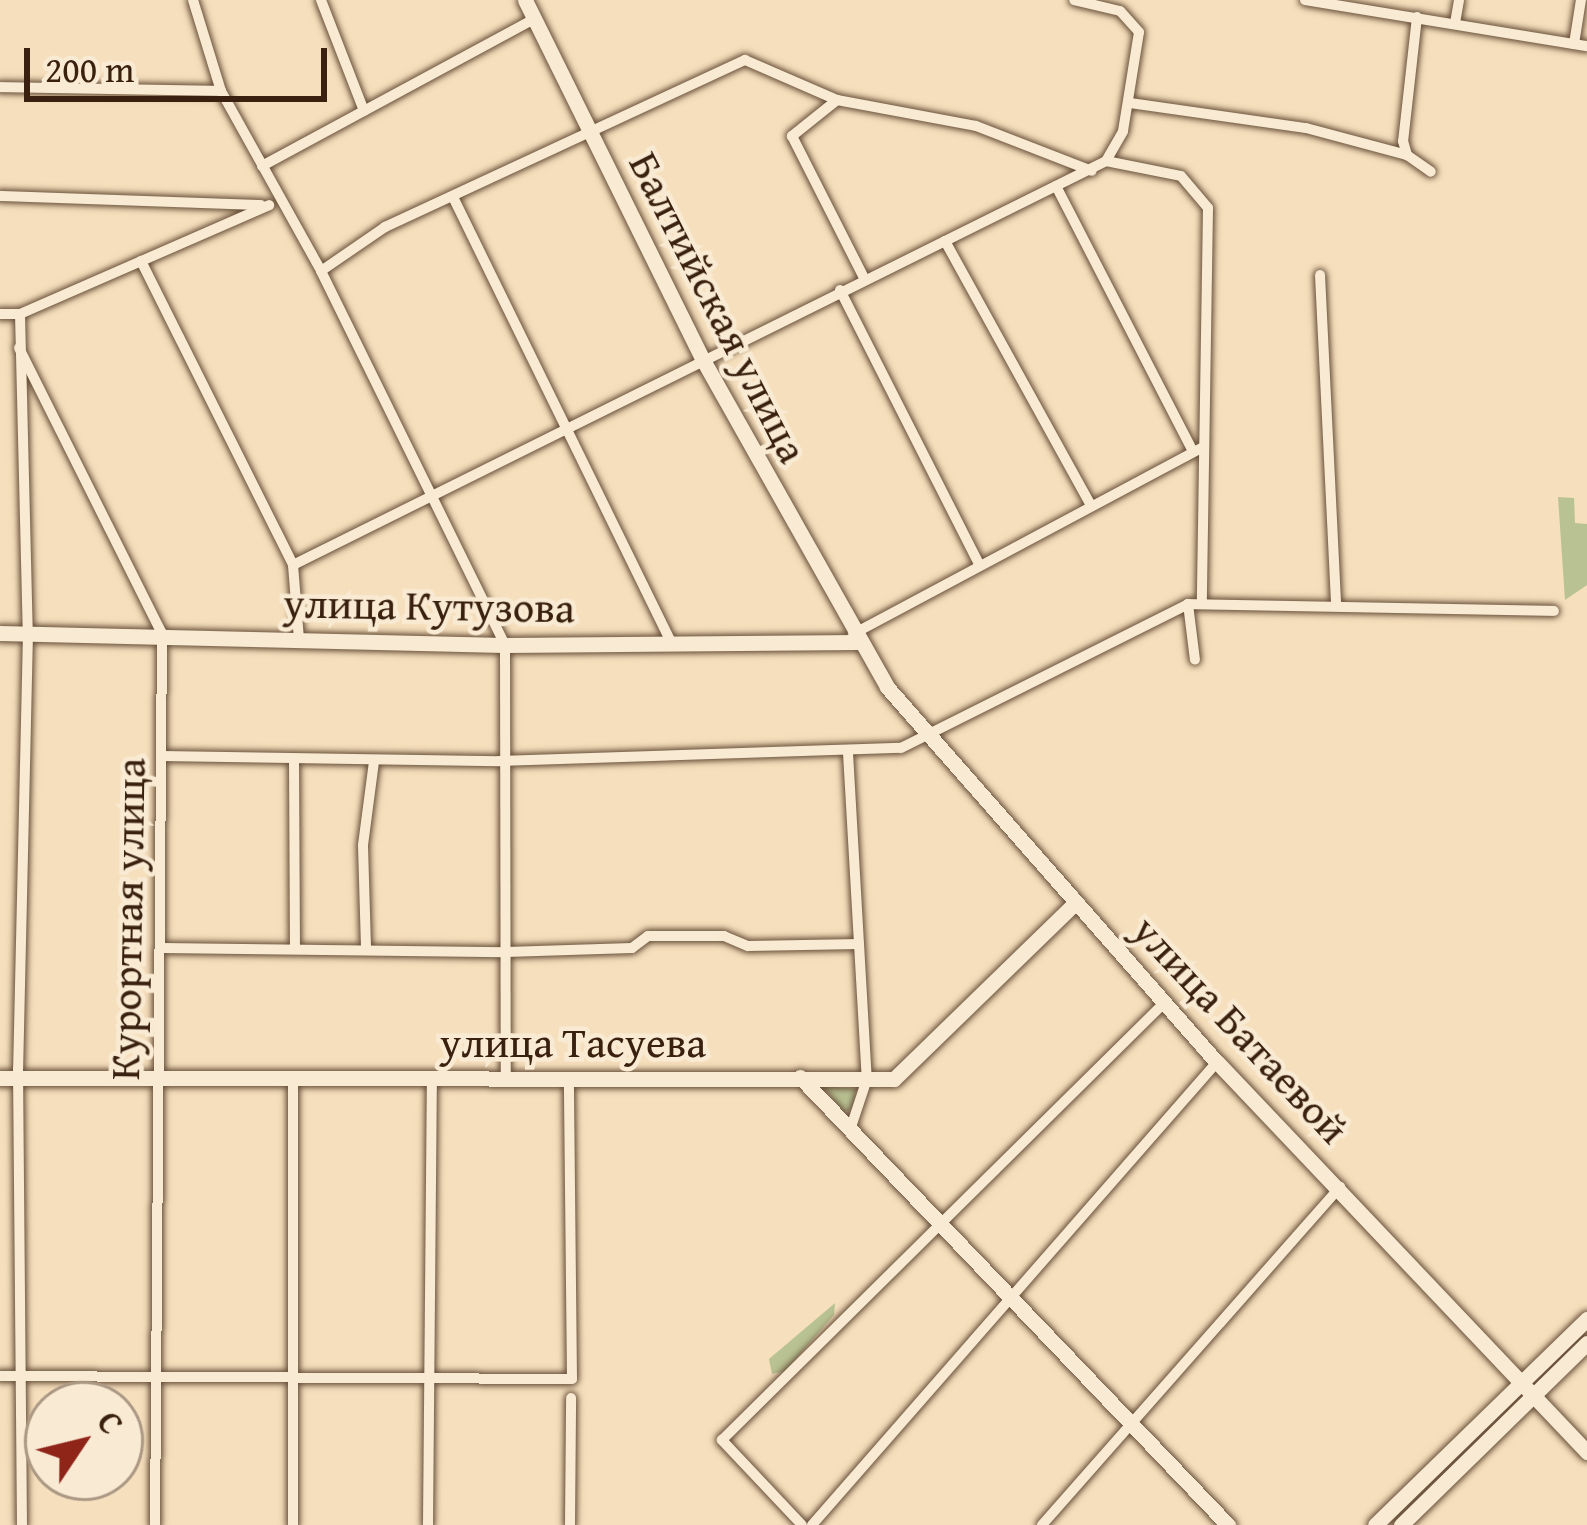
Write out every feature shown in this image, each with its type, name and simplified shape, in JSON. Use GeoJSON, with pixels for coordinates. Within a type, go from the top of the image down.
{"type":"FeatureCollection","features":[{"type":"Feature","properties":{"kind":"street"},"geometry":{"type":"LineString","coordinates":[[193,0],[221,91],[320,271],[506,645],[506,1077]]}},
{"type":"Feature","properties":{"kind":"street"},"geometry":{"type":"LineString","coordinates":[[320,0],[364,111]]}},
{"type":"Feature","properties":{"kind":"street","name":"Балтийская улица"},"geometry":{"type":"LineString","coordinates":[[525,0],[703,360],[855,638]]}},
{"type":"Feature","properties":{"kind":"street"},"geometry":{"type":"LineString","coordinates":[[293,565],[565,425],[1106,161],[1130,96],[1139,32],[1132,19],[1074,0]]}},
{"type":"Feature","properties":{"kind":"street"},"geometry":{"type":"LineString","coordinates":[[1306,0],[1581,45],[1581,0]]}},
{"type":"Feature","properties":{"kind":"street"},"geometry":{"type":"LineString","coordinates":[[1455,23],[1459,0]]}},
{"type":"Feature","properties":{"kind":"street"},"geometry":{"type":"LineString","coordinates":[[1407,155],[1417,17]]}},
{"type":"Feature","properties":{"kind":"street"},"geometry":{"type":"LineString","coordinates":[[262,166],[534,19]]}},
{"type":"Feature","properties":{"kind":"street"},"geometry":{"type":"LineString","coordinates":[[320,271],[386,227],[745,60],[837,100],[976,126],[1092,171]]}},
{"type":"Feature","properties":{"kind":"street"},"geometry":{"type":"LineString","coordinates":[[0,87],[221,91]]}},
{"type":"Feature","properties":{"kind":"street"},"geometry":{"type":"LineString","coordinates":[[1130,96],[1306,128],[1407,155],[1431,172]]}},
{"type":"Feature","properties":{"kind":"street"},"geometry":{"type":"LineString","coordinates":[[837,100],[792,136],[864,278]]}},
{"type":"Feature","properties":{"kind":"street"},"geometry":{"type":"LineString","coordinates":[[1106,161],[1181,176],[1208,208],[1197,450],[1202,604]]}},
{"type":"Feature","properties":{"kind":"street"},"geometry":{"type":"LineString","coordinates":[[1056,186],[1197,450]]}},
{"type":"Feature","properties":{"kind":"street"},"geometry":{"type":"LineString","coordinates":[[0,196],[269,205]]}},
{"type":"Feature","properties":{"kind":"street"},"geometry":{"type":"LineString","coordinates":[[453,197],[672,644]]}},
{"type":"Feature","properties":{"kind":"street"},"geometry":{"type":"LineString","coordinates":[[0,314],[20,314],[283,202]]}},
{"type":"Feature","properties":{"kind":"street"},"geometry":{"type":"LineString","coordinates":[[945,241],[1091,506]]}},
{"type":"Feature","properties":{"kind":"street"},"geometry":{"type":"LineString","coordinates":[[142,261],[293,565],[299,639]]}},
{"type":"Feature","properties":{"kind":"street"},"geometry":{"type":"LineString","coordinates":[[1320,275],[1336,605]]}},
{"type":"Feature","properties":{"kind":"street"},"geometry":{"type":"LineString","coordinates":[[840,290],[979,564]]}},
{"type":"Feature","properties":{"kind":"street"},"geometry":{"type":"LineString","coordinates":[[20,314],[28,634],[18,1078],[22,1525]]}},
{"type":"Feature","properties":{"kind":"street","name":"Курортная улица"},"geometry":{"type":"LineString","coordinates":[[19,347],[162,633],[160,1376],[155,1525]]}},
{"type":"Feature","properties":{"kind":"street"},"geometry":{"type":"LineString","coordinates":[[855,638],[979,564],[1197,450]]}},
{"type":"Feature","properties":{"kind":"street"},"geometry":{"type":"LineString","coordinates":[[162,756],[374,761],[848,753],[901,748],[1188,604],[1554,611]]}},
{"type":"Feature","properties":{"kind":"street"},"geometry":{"type":"LineString","coordinates":[[1188,604],[1195,660]]}},
{"type":"Feature","properties":{"kind":"street","name":"улица Кутузова"},"geometry":{"type":"LineString","coordinates":[[0,633],[162,633],[506,645],[855,638]]}},
{"type":"Feature","properties":{"kind":"street","name":"улица Батаевой"},"geometry":{"type":"LineString","coordinates":[[855,638],[927,734],[1163,1004],[1587,1452]]}},
{"type":"Feature","properties":{"kind":"street"},"geometry":{"type":"LineString","coordinates":[[848,753],[867,1079],[850,1130]]}},
{"type":"Feature","properties":{"kind":"street"},"geometry":{"type":"LineString","coordinates":[[294,760],[295,948]]}},
{"type":"Feature","properties":{"kind":"street"},"geometry":{"type":"LineString","coordinates":[[366,947],[362,845],[374,761]]}},
{"type":"Feature","properties":{"kind":"street","name":"улица Тасуева"},"geometry":{"type":"LineString","coordinates":[[0,1078],[867,1079],[908,1072],[1075,903]]}},
{"type":"Feature","properties":{"kind":"street"},"geometry":{"type":"LineString","coordinates":[[162,948],[506,952],[632,948],[648,936],[724,936],[748,946],[859,944]]}},
{"type":"Feature","properties":{"kind":"street"},"geometry":{"type":"LineString","coordinates":[[802,1525],[722,1440],[857,1298],[943,1227],[1163,1004]]}},
{"type":"Feature","properties":{"kind":"street"},"geometry":{"type":"LineString","coordinates":[[812,1525],[1217,1062]]}},
{"type":"Feature","properties":{"kind":"street"},"geometry":{"type":"LineString","coordinates":[[800,1077],[1228,1525]]}},
{"type":"Feature","properties":{"kind":"street"},"geometry":{"type":"LineString","coordinates":[[428,1525],[432,1078]]}},
{"type":"Feature","properties":{"kind":"street"},"geometry":{"type":"LineString","coordinates":[[293,1079],[293,1525]]}},
{"type":"Feature","properties":{"kind":"street"},"geometry":{"type":"LineString","coordinates":[[0,1376],[431,1382],[572,1379],[569,1080]]}},
{"type":"Feature","properties":{"kind":"street"},"geometry":{"type":"LineString","coordinates":[[1042,1525],[1340,1187]]}},
{"type":"Feature","properties":{"kind":"street"},"geometry":{"type":"LineString","coordinates":[[1401,1525],[1587,1319]]}},
{"type":"Feature","properties":{"kind":"street"},"geometry":{"type":"LineString","coordinates":[[1375,1525],[1587,1343]]}},
{"type":"Feature","properties":{"kind":"street"},"geometry":{"type":"LineString","coordinates":[[570,1525],[572,1398]]}},
{"type":"Feature","properties":{"kind":"green space"},"geometry":{"type":"Polygon","coordinates":[[[1558,497],[1574,498],[1575,523],[1587,524],[1587,585],[1565,600],[1558,497]]]}},
{"type":"Feature","properties":{"kind":"green space"},"geometry":{"type":"Polygon","coordinates":[[[822,1086],[856,1089],[853,1109],[844,1112],[822,1086]]]}},
{"type":"Feature","properties":{"kind":"green space"},"geometry":{"type":"Polygon","coordinates":[[[835,1303],[834,1315],[785,1371],[772,1374],[769,1359],[835,1303]]]}}]}
